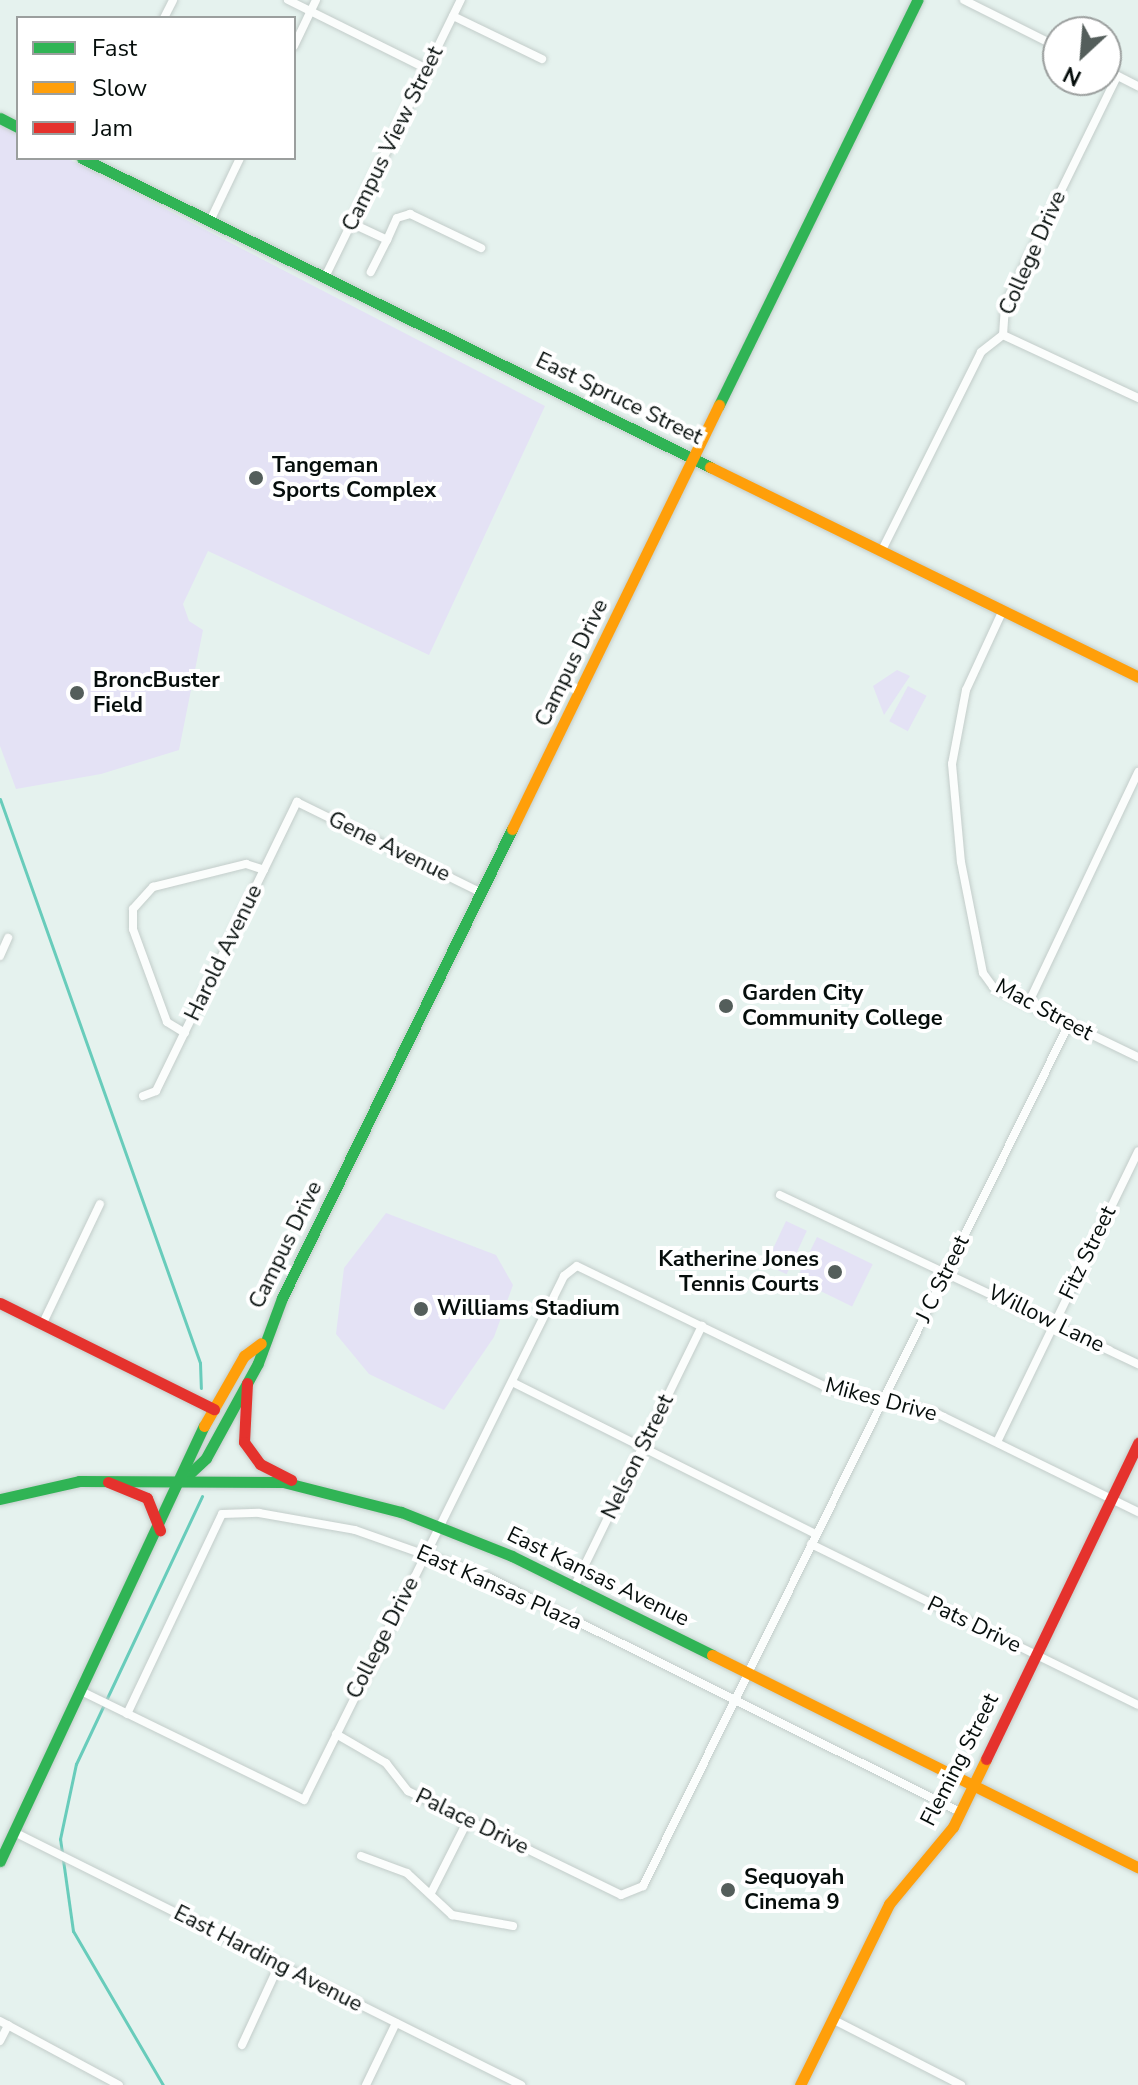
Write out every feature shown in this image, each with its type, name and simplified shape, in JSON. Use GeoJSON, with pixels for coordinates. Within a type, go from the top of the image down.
{"type":"FeatureCollection","features":[{"type":"Feature","properties":{"kind":"main road","name":"Campus Drive"},"geometry":{"type":"LineString","coordinates":[[187,1476],[206,1458],[247,1383],[261,1343],[917,0]]}},
{"type":"Feature","properties":{"kind":"main road","name":"East Spruce Street"},"geometry":{"type":"LineString","coordinates":[[90,160],[1138,677]]}},
{"type":"Feature","properties":{"kind":"main road"},"geometry":{"type":"LineString","coordinates":[[0,1303],[214,1409]]}},
{"type":"Feature","properties":{"kind":"main road","name":"Campus Drive"},"geometry":{"type":"LineString","coordinates":[[0,1861],[88,1695],[187,1476],[191,1450],[244,1356],[261,1343]]}},
{"type":"Feature","properties":{"kind":"main road"},"geometry":{"type":"LineString","coordinates":[[247,1383],[244,1442],[260,1464],[305,1487]]}},
{"type":"Feature","properties":{"kind":"main road","name":"Fleming Street"},"geometry":{"type":"LineString","coordinates":[[800,2085],[889,1904],[960,1812],[1138,1443]]}},
{"type":"Feature","properties":{"kind":"main road","name":"East Kansas Avenue"},"geometry":{"type":"LineString","coordinates":[[0,1499],[101,1480],[187,1476],[305,1487],[440,1525],[574,1587],[1138,1867]]}},
{"type":"Feature","properties":{"kind":"main road"},"geometry":{"type":"LineString","coordinates":[[101,1480],[147,1498],[160,1530]]}},
{"type":"Feature","properties":{"kind":"street"},"geometry":{"type":"LineString","coordinates":[[288,0],[427,69]]}},
{"type":"Feature","properties":{"kind":"street"},"geometry":{"type":"LineString","coordinates":[[296,42],[316,0]]}},
{"type":"Feature","properties":{"kind":"street","name":"Campus View Street"},"geometry":{"type":"LineString","coordinates":[[325,277],[461,0]]}},
{"type":"Feature","properties":{"kind":"street"},"geometry":{"type":"LineString","coordinates":[[964,0],[1042,39]]}},
{"type":"Feature","properties":{"kind":"street"},"geometry":{"type":"LineString","coordinates":[[453,16],[542,59]]}},
{"type":"Feature","properties":{"kind":"street","name":"College Drive"},"geometry":{"type":"LineString","coordinates":[[882,550],[981,352],[1003,335],[1005,305],[1107,96]]}},
{"type":"Feature","properties":{"kind":"street"},"geometry":{"type":"LineString","coordinates":[[210,221],[239,160]]}},
{"type":"Feature","properties":{"kind":"street"},"geometry":{"type":"LineString","coordinates":[[371,272],[397,218],[410,214],[481,248]]}},
{"type":"Feature","properties":{"kind":"street"},"geometry":{"type":"LineString","coordinates":[[351,223],[387,240]]}},
{"type":"Feature","properties":{"kind":"street"},"geometry":{"type":"LineString","coordinates":[[1003,335],[1138,398]]}},
{"type":"Feature","properties":{"kind":"street","name":"Mac Street"},"geometry":{"type":"LineString","coordinates":[[1003,610],[966,690],[954,745],[953,800],[983,973],[993,987],[1138,1057]]}},
{"type":"Feature","properties":{"kind":"street"},"geometry":{"type":"LineString","coordinates":[[1028,1004],[1138,772]]}},
{"type":"Feature","properties":{"kind":"street","name":"Gene Avenue"},"geometry":{"type":"LineString","coordinates":[[297,802],[482,893]]}},
{"type":"Feature","properties":{"kind":"street","name":"Harold Avenue"},"geometry":{"type":"LineString","coordinates":[[143,1096],[156,1091],[297,802]]}},
{"type":"Feature","properties":{"kind":"street"},"geometry":{"type":"LineString","coordinates":[[185,1033],[167,1022],[133,929],[133,909],[153,887],[246,864],[264,870]]}},
{"type":"Feature","properties":{"kind":"street"},"geometry":{"type":"LineString","coordinates":[[0,956],[8,938]]}},
{"type":"Feature","properties":{"kind":"street","name":"J C Street"},"geometry":{"type":"LineString","coordinates":[[811,1544],[1069,1024]]}},
{"type":"Feature","properties":{"kind":"street","name":"Fitz Street"},"geometry":{"type":"LineString","coordinates":[[997,1442],[1138,1151]]}},
{"type":"Feature","properties":{"kind":"street","name":"Willow Lane"},"geometry":{"type":"LineString","coordinates":[[780,1195],[1138,1364]]}},
{"type":"Feature","properties":{"kind":"street"},"geometry":{"type":"LineString","coordinates":[[42,1325],[100,1204]]}},
{"type":"Feature","properties":{"kind":"street","name":"College Drive"},"geometry":{"type":"LineString","coordinates":[[88,1695],[304,1800],[564,1276],[580,1266]]}},
{"type":"Feature","properties":{"kind":"street","name":"Mikes Drive"},"geometry":{"type":"LineString","coordinates":[[580,1266],[824,1386],[938,1414],[1138,1512]]}},
{"type":"Feature","properties":{"kind":"street","name":"Nelson Street"},"geometry":{"type":"LineString","coordinates":[[574,1587],[702,1326]]}},
{"type":"Feature","properties":{"kind":"street"},"geometry":{"type":"LineString","coordinates":[[512,1382],[816,1534]]}},
{"type":"Feature","properties":{"kind":"street","name":"East Kansas Plaza"},"geometry":{"type":"LineString","coordinates":[[127,1714],[222,1514],[323,1523],[426,1553],[960,1812]]}},
{"type":"Feature","properties":{"kind":"street"},"geometry":{"type":"LineString","coordinates":[[733,1700],[811,1544]]}},
{"type":"Feature","properties":{"kind":"street","name":"Pats Drive"},"geometry":{"type":"LineString","coordinates":[[811,1544],[1138,1705]]}},
{"type":"Feature","properties":{"kind":"street","name":"Palace Drive"},"geometry":{"type":"LineString","coordinates":[[336,1734],[376,1755],[408,1791],[621,1895],[643,1886],[733,1700]]}},
{"type":"Feature","properties":{"kind":"street"},"geometry":{"type":"LineString","coordinates":[[431,1893],[468,1820]]}},
{"type":"Feature","properties":{"kind":"street","name":"East Harding Avenue"},"geometry":{"type":"LineString","coordinates":[[14,1832],[510,2083],[521,2085]]}},
{"type":"Feature","properties":{"kind":"street"},"geometry":{"type":"LineString","coordinates":[[361,1856],[407,1873],[452,1915],[513,1926]]}},
{"type":"Feature","properties":{"kind":"street"},"geometry":{"type":"LineString","coordinates":[[242,2045],[279,1965]]}},
{"type":"Feature","properties":{"kind":"street"},"geometry":{"type":"LineString","coordinates":[[832,2019],[961,2085]]}},
{"type":"Feature","properties":{"kind":"street"},"geometry":{"type":"LineString","coordinates":[[0,2041],[4,2023],[119,2085]]}},
{"type":"Feature","properties":{"kind":"street"},"geometry":{"type":"LineString","coordinates":[[366,2085],[396,2023]]}},
{"type":"Feature","properties":{"kind":"shaded area","name":"Tangeman Sports Complex"},"geometry":{"type":"Polygon","coordinates":[[[0,125],[16,133],[16,160],[71,160],[545,406],[429,655],[208,551],[183,604],[189,621],[203,630],[179,750],[101,774],[16,789],[0,746],[0,125]]]}},
{"type":"Feature","properties":{"kind":"shaded area"},"geometry":{"type":"Polygon","coordinates":[[[897,670],[910,676],[884,715],[873,686],[897,670]]]}},
{"type":"Feature","properties":{"kind":"shaded area"},"geometry":{"type":"Polygon","coordinates":[[[908,686],[927,696],[908,731],[889,721],[908,686]]]}},
{"type":"Feature","properties":{"kind":"shaded area","name":"Williams Stadium"},"geometry":{"type":"Polygon","coordinates":[[[386,1213],[496,1255],[513,1285],[494,1337],[444,1410],[369,1374],[336,1334],[344,1268],[386,1213]]]}},
{"type":"Feature","properties":{"kind":"shaded area"},"geometry":{"type":"Polygon","coordinates":[[[786,1221],[807,1231],[787,1274],[766,1265],[786,1221]]]}},
{"type":"Feature","properties":{"kind":"shaded area","name":"Katherine Jones Tennis Courts"},"geometry":{"type":"Polygon","coordinates":[[[817,1237],[873,1264],[852,1306],[796,1279],[817,1237]]]}},
{"type":"Feature","properties":{"kind":"waterway"},"geometry":{"type":"LineString","coordinates":[[0,799],[200,1363],[201,1388]]}},
{"type":"Feature","properties":{"kind":"waterway"},"geometry":{"type":"LineString","coordinates":[[163,2085],[73,1931],[60,1839],[76,1764],[202,1496]]}},
{"type":"Feature","properties":{"kind":"traffic: fast"},"geometry":{"type":"LineString","coordinates":[[719,405],[917,0]]}},
{"type":"Feature","properties":{"kind":"traffic: fast"},"geometry":{"type":"LineString","coordinates":[[0,118],[16,126]]}},
{"type":"Feature","properties":{"kind":"traffic: fast"},"geometry":{"type":"LineString","coordinates":[[86,160],[710,467]]}},
{"type":"Feature","properties":{"kind":"traffic: fast"},"geometry":{"type":"LineString","coordinates":[[187,1476],[206,1458],[258,1363],[282,1298],[512,829]]}},
{"type":"Feature","properties":{"kind":"traffic: fast"},"geometry":{"type":"LineString","coordinates":[[0,1861],[204,1426]]}},
{"type":"Feature","properties":{"kind":"traffic: fast"},"geometry":{"type":"LineString","coordinates":[[0,1499],[79,1481],[283,1482],[401,1512],[512,1556],[712,1655]]}},
{"type":"Feature","properties":{"kind":"traffic: slow"},"geometry":{"type":"LineString","coordinates":[[512,829],[719,405]]}},
{"type":"Feature","properties":{"kind":"traffic: slow"},"geometry":{"type":"LineString","coordinates":[[710,467],[1138,677]]}},
{"type":"Feature","properties":{"kind":"traffic: slow"},"geometry":{"type":"LineString","coordinates":[[204,1426],[244,1356],[261,1343]]}},
{"type":"Feature","properties":{"kind":"traffic: slow"},"geometry":{"type":"LineString","coordinates":[[712,1655],[1138,1867]]}},
{"type":"Feature","properties":{"kind":"traffic: slow"},"geometry":{"type":"LineString","coordinates":[[800,2085],[889,1904],[953,1827],[986,1759]]}},
{"type":"Feature","properties":{"kind":"traffic: jam"},"geometry":{"type":"LineString","coordinates":[[0,1303],[214,1409]]}},
{"type":"Feature","properties":{"kind":"traffic: jam"},"geometry":{"type":"LineString","coordinates":[[247,1383],[244,1442],[260,1464],[291,1480]]}},
{"type":"Feature","properties":{"kind":"traffic: jam"},"geometry":{"type":"LineString","coordinates":[[986,1759],[1138,1443]]}},
{"type":"Feature","properties":{"kind":"traffic: jam"},"geometry":{"type":"LineString","coordinates":[[108,1482],[147,1498],[160,1530]]}},
{"type":"Feature","properties":{"kind":"place","name":"Tangeman Sports Complex"},"geometry":{"type":"Point","coordinates":[256,478]}},
{"type":"Feature","properties":{"kind":"place","name":"BroncBuster Field"},"geometry":{"type":"Point","coordinates":[77,693]}},
{"type":"Feature","properties":{"kind":"place","name":"Garden City Community College"},"geometry":{"type":"Point","coordinates":[726,1006]}},
{"type":"Feature","properties":{"kind":"place","name":"Katherine Jones Tennis Courts"},"geometry":{"type":"Point","coordinates":[835,1272]}},
{"type":"Feature","properties":{"kind":"place","name":"Williams Stadium"},"geometry":{"type":"Point","coordinates":[421,1309]}},
{"type":"Feature","properties":{"kind":"place","name":"Sequoyah Cinema 9"},"geometry":{"type":"Point","coordinates":[728,1890]}}]}
